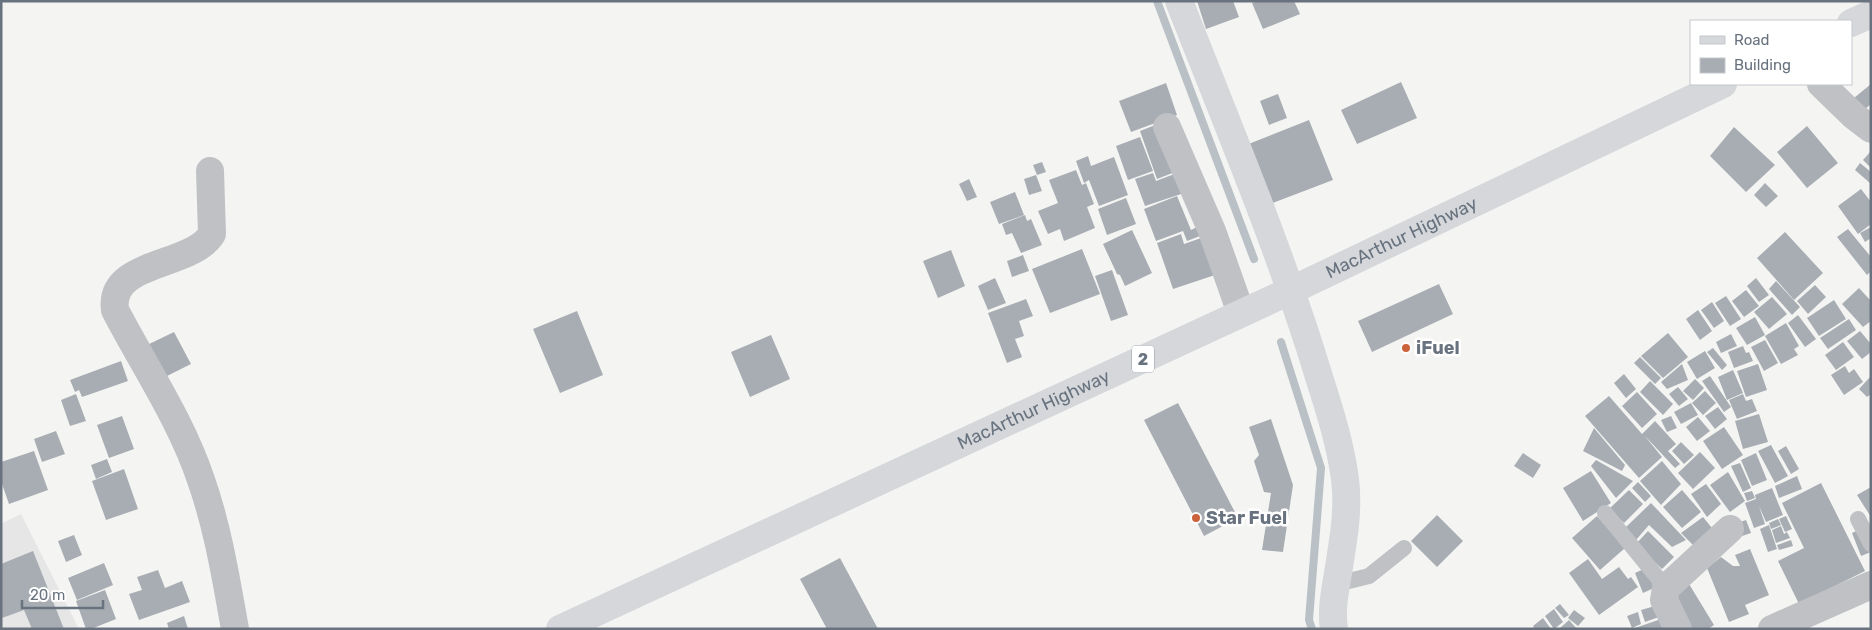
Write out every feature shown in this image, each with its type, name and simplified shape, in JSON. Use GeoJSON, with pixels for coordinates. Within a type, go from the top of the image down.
{"type":"FeatureCollection","features":[{"type":"Feature","properties":{"kind":"main road"},"geometry":{"type":"LineString","coordinates":[[1179,1],[1292,290],[1331,417],[1345,480],[1346,506],[1332,618],[1334,629]]}},
{"type":"Feature","properties":{"kind":"main road"},"geometry":{"type":"LineString","coordinates":[[1852,23],[1871,14]]}},
{"type":"Feature","properties":{"kind":"main road","name":"MacArthur Highway"},"geometry":{"type":"LineString","coordinates":[[560,629],[1292,290],[1721,85]]}},
{"type":"Feature","properties":{"kind":"street"},"geometry":{"type":"LineString","coordinates":[[1822,85],[1854,116],[1871,129]]}},
{"type":"Feature","properties":{"kind":"street"},"geometry":{"type":"LineString","coordinates":[[1167,127],[1212,232],[1241,313]]}},
{"type":"Feature","properties":{"kind":"street"},"geometry":{"type":"LineString","coordinates":[[210,171],[212,234],[206,243],[184,255],[144,270],[126,280],[118,289],[114,301],[115,310],[168,407],[201,480],[222,557],[235,629]]}},
{"type":"Feature","properties":{"kind":"street"},"geometry":{"type":"LineString","coordinates":[[1678,629],[1664,600],[1666,588],[1730,529]]}},
{"type":"Feature","properties":{"kind":"street"},"geometry":{"type":"LineString","coordinates":[[1772,629],[1871,585]]}},
{"type":"Feature","properties":{"kind":"lane"},"geometry":{"type":"LineString","coordinates":[[1605,513],[1666,588]]}},
{"type":"Feature","properties":{"kind":"lane"},"geometry":{"type":"LineString","coordinates":[[1858,518],[1871,544]]}},
{"type":"Feature","properties":{"kind":"lane"},"geometry":{"type":"LineString","coordinates":[[1337,584],[1368,576],[1404,548]]}},
{"type":"Feature","properties":{"kind":"shaded area"},"geometry":{"type":"Polygon","coordinates":[[[21,514],[79,629],[1,629],[1,524],[21,514]]]}},
{"type":"Feature","properties":{"kind":"building"},"geometry":{"type":"Polygon","coordinates":[[[1197,1],[1233,1],[1239,17],[1206,29],[1197,1]]]}},
{"type":"Feature","properties":{"kind":"building"},"geometry":{"type":"Polygon","coordinates":[[[1257,1],[1294,1],[1300,14],[1263,29],[1252,3],[1257,1]]]}},
{"type":"Feature","properties":{"kind":"building"},"geometry":{"type":"Polygon","coordinates":[[[1401,82],[1417,118],[1357,144],[1341,110],[1401,82]]]}},
{"type":"Feature","properties":{"kind":"building"},"geometry":{"type":"Polygon","coordinates":[[[1166,83],[1177,115],[1131,132],[1119,101],[1166,83]]]}},
{"type":"Feature","properties":{"kind":"building"},"geometry":{"type":"Polygon","coordinates":[[[1871,84],[1871,104],[1864,110],[1854,98],[1871,84]]]}},
{"type":"Feature","properties":{"kind":"building"},"geometry":{"type":"Polygon","coordinates":[[[1278,94],[1287,118],[1269,125],[1260,101],[1278,94]]]}},
{"type":"Feature","properties":{"kind":"building"},"geometry":{"type":"Polygon","coordinates":[[[1309,120],[1333,180],[1270,204],[1246,145],[1309,120]]]}},
{"type":"Feature","properties":{"kind":"building"},"geometry":{"type":"Polygon","coordinates":[[[1158,124],[1175,172],[1157,179],[1140,131],[1158,124]]]}},
{"type":"Feature","properties":{"kind":"building"},"geometry":{"type":"Polygon","coordinates":[[[1807,126],[1838,163],[1807,188],[1777,152],[1807,126]]]}},
{"type":"Feature","properties":{"kind":"building"},"geometry":{"type":"Polygon","coordinates":[[[1734,127],[1775,165],[1746,192],[1710,156],[1734,127]]]}},
{"type":"Feature","properties":{"kind":"building"},"geometry":{"type":"Polygon","coordinates":[[[1140,137],[1153,171],[1128,180],[1116,146],[1140,137]]]}},
{"type":"Feature","properties":{"kind":"building"},"geometry":{"type":"Polygon","coordinates":[[[1871,151],[1871,168],[1863,160],[1871,151]]]}},
{"type":"Feature","properties":{"kind":"building"},"geometry":{"type":"Polygon","coordinates":[[[1088,156],[1091,166],[1114,157],[1128,195],[1099,206],[1089,180],[1084,183],[1076,161],[1088,156]]]}},
{"type":"Feature","properties":{"kind":"building"},"geometry":{"type":"Polygon","coordinates":[[[1042,162],[1046,172],[1037,175],[1033,165],[1042,162]]]}},
{"type":"Feature","properties":{"kind":"building"},"geometry":{"type":"Polygon","coordinates":[[[1860,163],[1871,172],[1871,184],[1855,170],[1860,163]]]}},
{"type":"Feature","properties":{"kind":"building"},"geometry":{"type":"Polygon","coordinates":[[[1076,170],[1082,185],[1086,183],[1094,204],[1087,207],[1095,228],[1064,241],[1060,229],[1048,234],[1038,211],[1058,203],[1049,180],[1076,170]]]}},
{"type":"Feature","properties":{"kind":"building"},"geometry":{"type":"Polygon","coordinates":[[[1153,173],[1156,181],[1177,173],[1184,193],[1145,206],[1135,179],[1153,173]]]}},
{"type":"Feature","properties":{"kind":"building"},"geometry":{"type":"Polygon","coordinates":[[[1036,175],[1042,191],[1029,195],[1024,179],[1036,175]]]}},
{"type":"Feature","properties":{"kind":"building"},"geometry":{"type":"Polygon","coordinates":[[[969,179],[977,197],[967,201],[959,184],[969,179]]]}},
{"type":"Feature","properties":{"kind":"building"},"geometry":{"type":"Polygon","coordinates":[[[1765,183],[1778,196],[1766,207],[1754,195],[1765,183]]]}},
{"type":"Feature","properties":{"kind":"building"},"geometry":{"type":"Polygon","coordinates":[[[1861,189],[1871,202],[1871,224],[1858,234],[1838,206],[1861,189]]]}},
{"type":"Feature","properties":{"kind":"building"},"geometry":{"type":"Polygon","coordinates":[[[1015,192],[1024,215],[999,224],[990,202],[1015,192]]]}},
{"type":"Feature","properties":{"kind":"building"},"geometry":{"type":"Polygon","coordinates":[[[1177,196],[1191,230],[1197,227],[1200,236],[1187,241],[1183,231],[1156,241],[1144,209],[1177,196]]]}},
{"type":"Feature","properties":{"kind":"building"},"geometry":{"type":"Polygon","coordinates":[[[1126,198],[1136,224],[1107,235],[1098,209],[1126,198]]]}},
{"type":"Feature","properties":{"kind":"building"},"geometry":{"type":"Polygon","coordinates":[[[1025,215],[1027,221],[1031,219],[1042,245],[1021,253],[1012,233],[1006,235],[1002,224],[1025,215]]]}},
{"type":"Feature","properties":{"kind":"building"},"geometry":{"type":"Polygon","coordinates":[[[1871,227],[1871,238],[1865,242],[1860,233],[1871,227]]]}},
{"type":"Feature","properties":{"kind":"building"},"geometry":{"type":"Polygon","coordinates":[[[1848,229],[1871,257],[1871,271],[1867,275],[1837,237],[1848,229]]]}},
{"type":"Feature","properties":{"kind":"building"},"geometry":{"type":"Polygon","coordinates":[[[1132,230],[1152,273],[1125,286],[1120,275],[1117,274],[1103,244],[1132,230]]]}},
{"type":"Feature","properties":{"kind":"building"},"geometry":{"type":"Polygon","coordinates":[[[1785,232],[1823,273],[1794,300],[1757,258],[1785,232]]]}},
{"type":"Feature","properties":{"kind":"building"},"geometry":{"type":"Polygon","coordinates":[[[1181,234],[1184,244],[1204,237],[1218,274],[1173,289],[1157,243],[1181,234]]]}},
{"type":"Feature","properties":{"kind":"building"},"geometry":{"type":"Polygon","coordinates":[[[1082,249],[1100,294],[1050,313],[1032,269],[1082,249]]]}},
{"type":"Feature","properties":{"kind":"building"},"geometry":{"type":"Polygon","coordinates":[[[951,250],[965,286],[938,298],[923,261],[951,250]]]}},
{"type":"Feature","properties":{"kind":"building"},"geometry":{"type":"Polygon","coordinates":[[[1023,255],[1029,271],[1012,277],[1007,261],[1023,255]]]}},
{"type":"Feature","properties":{"kind":"building"},"geometry":{"type":"Polygon","coordinates":[[[1112,270],[1128,315],[1111,321],[1095,276],[1112,270]]]}},
{"type":"Feature","properties":{"kind":"building"},"geometry":{"type":"Polygon","coordinates":[[[995,278],[1006,303],[988,310],[978,286],[995,278]]]}},
{"type":"Feature","properties":{"kind":"building"},"geometry":{"type":"Polygon","coordinates":[[[1756,278],[1769,295],[1759,302],[1747,286],[1756,278]]]}},
{"type":"Feature","properties":{"kind":"building"},"geometry":{"type":"Polygon","coordinates":[[[1776,281],[1800,307],[1792,315],[1769,289],[1776,281]]]}},
{"type":"Feature","properties":{"kind":"building"},"geometry":{"type":"Polygon","coordinates":[[[1439,284],[1453,314],[1372,352],[1358,321],[1439,284]]]}},
{"type":"Feature","properties":{"kind":"building"},"geometry":{"type":"Polygon","coordinates":[[[1815,285],[1826,297],[1808,314],[1797,301],[1815,285]]]}},
{"type":"Feature","properties":{"kind":"building"},"geometry":{"type":"Polygon","coordinates":[[[1859,288],[1871,301],[1871,321],[1863,327],[1842,304],[1859,288]]]}},
{"type":"Feature","properties":{"kind":"building"},"geometry":{"type":"Polygon","coordinates":[[[1746,290],[1759,306],[1744,317],[1732,301],[1746,290]]]}},
{"type":"Feature","properties":{"kind":"building"},"geometry":{"type":"Polygon","coordinates":[[[1726,296],[1741,319],[1730,326],[1715,303],[1726,296]]]}},
{"type":"Feature","properties":{"kind":"building"},"geometry":{"type":"Polygon","coordinates":[[[1772,297],[1787,314],[1769,329],[1754,312],[1772,297]]]}},
{"type":"Feature","properties":{"kind":"building"},"geometry":{"type":"Polygon","coordinates":[[[1026,299],[1033,316],[1019,321],[1024,336],[1015,339],[1022,357],[1007,363],[988,313],[1026,299]]]}},
{"type":"Feature","properties":{"kind":"building"},"geometry":{"type":"Polygon","coordinates":[[[1834,300],[1846,319],[1819,336],[1807,318],[1834,300]]]}},
{"type":"Feature","properties":{"kind":"building"},"geometry":{"type":"Polygon","coordinates":[[[1712,302],[1724,321],[1714,328],[1701,310],[1712,302]]]}},
{"type":"Feature","properties":{"kind":"building"},"geometry":{"type":"Polygon","coordinates":[[[1698,310],[1712,331],[1700,340],[1686,319],[1698,310]]]}},
{"type":"Feature","properties":{"kind":"building"},"geometry":{"type":"Polygon","coordinates":[[[577,311],[603,375],[560,393],[533,329],[577,311]]]}},
{"type":"Feature","properties":{"kind":"building"},"geometry":{"type":"Polygon","coordinates":[[[1798,315],[1816,339],[1805,347],[1788,323],[1798,315]]]}},
{"type":"Feature","properties":{"kind":"building"},"geometry":{"type":"Polygon","coordinates":[[[1755,317],[1765,335],[1747,345],[1736,328],[1755,317]]]}},
{"type":"Feature","properties":{"kind":"building"},"geometry":{"type":"Polygon","coordinates":[[[1849,319],[1856,330],[1828,349],[1820,338],[1849,319]]]}},
{"type":"Feature","properties":{"kind":"building"},"geometry":{"type":"Polygon","coordinates":[[[1786,323],[1799,346],[1794,349],[1798,355],[1781,364],[1765,336],[1786,323]]]}},
{"type":"Feature","properties":{"kind":"building"},"geometry":{"type":"Polygon","coordinates":[[[1860,331],[1871,344],[1871,352],[1862,359],[1847,341],[1860,331]]]}},
{"type":"Feature","properties":{"kind":"building"},"geometry":{"type":"Polygon","coordinates":[[[174,332],[191,364],[159,380],[143,347],[174,332]]]}},
{"type":"Feature","properties":{"kind":"building"},"geometry":{"type":"Polygon","coordinates":[[[1668,333],[1688,357],[1663,378],[1641,356],[1668,333]]]}},
{"type":"Feature","properties":{"kind":"building"},"geometry":{"type":"Polygon","coordinates":[[[1731,334],[1737,346],[1721,353],[1716,342],[1731,334]]]}},
{"type":"Feature","properties":{"kind":"building"},"geometry":{"type":"Polygon","coordinates":[[[771,335],[790,379],[750,397],[731,352],[771,335]]]}},
{"type":"Feature","properties":{"kind":"building"},"geometry":{"type":"Polygon","coordinates":[[[1765,340],[1778,363],[1764,371],[1751,347],[1765,340]]]}},
{"type":"Feature","properties":{"kind":"building"},"geometry":{"type":"Polygon","coordinates":[[[1843,342],[1854,357],[1836,370],[1825,355],[1843,342]]]}},
{"type":"Feature","properties":{"kind":"building"},"geometry":{"type":"Polygon","coordinates":[[[1743,346],[1746,353],[1749,352],[1753,361],[1734,368],[1728,352],[1743,346]]]}},
{"type":"Feature","properties":{"kind":"building"},"geometry":{"type":"Polygon","coordinates":[[[1713,348],[1727,365],[1722,370],[1707,352],[1713,348]]]}},
{"type":"Feature","properties":{"kind":"building"},"geometry":{"type":"Polygon","coordinates":[[[1705,351],[1715,368],[1697,379],[1687,362],[1705,351]]]}},
{"type":"Feature","properties":{"kind":"building"},"geometry":{"type":"Polygon","coordinates":[[[1640,357],[1661,378],[1655,384],[1634,363],[1640,357]]]}},
{"type":"Feature","properties":{"kind":"building"},"geometry":{"type":"Polygon","coordinates":[[[121,361],[128,381],[82,397],[79,390],[75,392],[70,380],[121,361]]]}},
{"type":"Feature","properties":{"kind":"building"},"geometry":{"type":"Polygon","coordinates":[[[1682,364],[1688,380],[1667,389],[1661,382],[1682,364]]]}},
{"type":"Feature","properties":{"kind":"building"},"geometry":{"type":"Polygon","coordinates":[[[1758,364],[1767,390],[1746,397],[1737,371],[1758,364]]]}},
{"type":"Feature","properties":{"kind":"building"},"geometry":{"type":"Polygon","coordinates":[[[1845,366],[1849,373],[1854,369],[1863,382],[1844,395],[1831,375],[1845,366]]]}},
{"type":"Feature","properties":{"kind":"building"},"geometry":{"type":"Polygon","coordinates":[[[1733,370],[1743,393],[1727,400],[1718,377],[1733,370]]]}},
{"type":"Feature","properties":{"kind":"building"},"geometry":{"type":"Polygon","coordinates":[[[1624,374],[1636,389],[1626,398],[1614,383],[1624,374]]]}},
{"type":"Feature","properties":{"kind":"building"},"geometry":{"type":"Polygon","coordinates":[[[1710,376],[1731,407],[1724,412],[1702,381],[1710,376]]]}},
{"type":"Feature","properties":{"kind":"building"},"geometry":{"type":"Polygon","coordinates":[[[1871,376],[1871,394],[1867,397],[1859,389],[1871,376]]]}},
{"type":"Feature","properties":{"kind":"building"},"geometry":{"type":"Polygon","coordinates":[[[1695,379],[1704,388],[1693,400],[1683,391],[1695,379]]]}},
{"type":"Feature","properties":{"kind":"building"},"geometry":{"type":"Polygon","coordinates":[[[1650,381],[1673,404],[1663,415],[1640,392],[1650,381]]]}},
{"type":"Feature","properties":{"kind":"building"},"geometry":{"type":"Polygon","coordinates":[[[1678,387],[1688,399],[1679,406],[1669,394],[1678,387]]]}},
{"type":"Feature","properties":{"kind":"building"},"geometry":{"type":"Polygon","coordinates":[[[1705,391],[1716,403],[1703,415],[1692,403],[1705,391]]]}},
{"type":"Feature","properties":{"kind":"building"},"geometry":{"type":"Polygon","coordinates":[[[1637,392],[1657,414],[1642,428],[1622,406],[1637,392]]]}},
{"type":"Feature","properties":{"kind":"building"},"geometry":{"type":"Polygon","coordinates":[[[76,394],[86,421],[70,426],[61,400],[76,394]]]}},
{"type":"Feature","properties":{"kind":"building"},"geometry":{"type":"Polygon","coordinates":[[[1743,394],[1746,401],[1752,399],[1757,411],[1737,419],[1729,400],[1743,394]]]}},
{"type":"Feature","properties":{"kind":"building"},"geometry":{"type":"Polygon","coordinates":[[[1609,396],[1642,434],[1655,421],[1676,444],[1668,451],[1680,464],[1675,468],[1644,435],[1662,457],[1639,478],[1585,416],[1609,396]]]}},
{"type":"Feature","properties":{"kind":"building"},"geometry":{"type":"Polygon","coordinates":[[[1178,403],[1238,518],[1204,536],[1144,420],[1178,403]]]}},
{"type":"Feature","properties":{"kind":"building"},"geometry":{"type":"Polygon","coordinates":[[[1691,403],[1698,415],[1681,424],[1674,412],[1691,403]]]}},
{"type":"Feature","properties":{"kind":"building"},"geometry":{"type":"Polygon","coordinates":[[[1718,407],[1727,419],[1715,429],[1705,416],[1718,407]]]}},
{"type":"Feature","properties":{"kind":"building"},"geometry":{"type":"Polygon","coordinates":[[[1759,414],[1768,442],[1743,449],[1735,421],[1759,414]]]}},
{"type":"Feature","properties":{"kind":"building"},"geometry":{"type":"Polygon","coordinates":[[[122,416],[134,449],[109,458],[97,425],[122,416]]]}},
{"type":"Feature","properties":{"kind":"building"},"geometry":{"type":"Polygon","coordinates":[[[1671,416],[1677,428],[1667,432],[1661,420],[1671,416]]]}},
{"type":"Feature","properties":{"kind":"building"},"geometry":{"type":"Polygon","coordinates":[[[1698,417],[1710,431],[1697,441],[1686,427],[1698,417]]]}},
{"type":"Feature","properties":{"kind":"building"},"geometry":{"type":"Polygon","coordinates":[[[1271,419],[1293,485],[1283,552],[1262,550],[1271,493],[1264,492],[1254,461],[1259,455],[1249,427],[1271,419]]]}},
{"type":"Feature","properties":{"kind":"building"},"geometry":{"type":"Polygon","coordinates":[[[1724,427],[1743,455],[1722,469],[1703,441],[1724,427]]]}},
{"type":"Feature","properties":{"kind":"building"},"geometry":{"type":"Polygon","coordinates":[[[1594,428],[1625,465],[1622,471],[1583,451],[1594,428]]]}},
{"type":"Feature","properties":{"kind":"building"},"geometry":{"type":"Polygon","coordinates":[[[56,431],[65,454],[42,462],[34,439],[56,431]]]}},
{"type":"Feature","properties":{"kind":"building"},"geometry":{"type":"Polygon","coordinates":[[[1681,442],[1694,455],[1684,464],[1672,451],[1681,442]]]}},
{"type":"Feature","properties":{"kind":"building"},"geometry":{"type":"Polygon","coordinates":[[[1771,445],[1788,476],[1775,483],[1758,451],[1771,445]]]}},
{"type":"Feature","properties":{"kind":"building"},"geometry":{"type":"Polygon","coordinates":[[[1786,446],[1799,469],[1791,474],[1778,451],[1786,446]]]}},
{"type":"Feature","properties":{"kind":"building"},"geometry":{"type":"Polygon","coordinates":[[[34,451],[48,490],[9,504],[1,481],[1,462],[34,451]]]}},
{"type":"Feature","properties":{"kind":"building"},"geometry":{"type":"Polygon","coordinates":[[[1700,452],[1715,468],[1693,489],[1678,473],[1700,452]]]}},
{"type":"Feature","properties":{"kind":"building"},"geometry":{"type":"Polygon","coordinates":[[[1523,453],[1541,465],[1533,478],[1514,466],[1523,453]]]}},
{"type":"Feature","properties":{"kind":"building"},"geometry":{"type":"Polygon","coordinates":[[[1756,453],[1767,480],[1752,486],[1741,460],[1756,453]]]}},
{"type":"Feature","properties":{"kind":"building"},"geometry":{"type":"Polygon","coordinates":[[[107,459],[112,472],[96,479],[91,465],[107,459]]]}},
{"type":"Feature","properties":{"kind":"building"},"geometry":{"type":"Polygon","coordinates":[[[1596,460],[1633,481],[1616,498],[1591,466],[1596,460]]]}},
{"type":"Feature","properties":{"kind":"building"},"geometry":{"type":"Polygon","coordinates":[[[1662,461],[1681,484],[1661,505],[1640,481],[1662,461]]]}},
{"type":"Feature","properties":{"kind":"building"},"geometry":{"type":"Polygon","coordinates":[[[1740,463],[1751,488],[1743,492],[1731,466],[1740,463]]]}},
{"type":"Feature","properties":{"kind":"building"},"geometry":{"type":"Polygon","coordinates":[[[124,469],[138,509],[106,520],[92,481],[124,469]]]}},
{"type":"Feature","properties":{"kind":"building"},"geometry":{"type":"Polygon","coordinates":[[[1591,471],[1611,503],[1583,521],[1563,488],[1591,471]]]}},
{"type":"Feature","properties":{"kind":"building"},"geometry":{"type":"Polygon","coordinates":[[[1728,472],[1745,501],[1730,512],[1710,485],[1728,472]]]}},
{"type":"Feature","properties":{"kind":"building"},"geometry":{"type":"Polygon","coordinates":[[[1797,476],[1802,489],[1779,498],[1775,486],[1797,476]]]}},
{"type":"Feature","properties":{"kind":"building"},"geometry":{"type":"Polygon","coordinates":[[[1638,482],[1651,496],[1645,502],[1632,488],[1638,482]]]}},
{"type":"Feature","properties":{"kind":"building"},"geometry":{"type":"Polygon","coordinates":[[[1821,483],[1865,571],[1799,604],[1778,561],[1804,548],[1782,503],[1821,483]]]}},
{"type":"Feature","properties":{"kind":"building"},"geometry":{"type":"Polygon","coordinates":[[[1706,484],[1721,504],[1707,517],[1691,494],[1706,484]]]}},
{"type":"Feature","properties":{"kind":"building"},"geometry":{"type":"Polygon","coordinates":[[[1871,487],[1871,517],[1857,495],[1871,487]]]}},
{"type":"Feature","properties":{"kind":"building"},"geometry":{"type":"Polygon","coordinates":[[[1772,488],[1783,515],[1766,522],[1759,506],[1765,524],[1754,528],[1745,503],[1756,499],[1755,495],[1772,488]]]}},
{"type":"Feature","properties":{"kind":"building"},"geometry":{"type":"Polygon","coordinates":[[[1629,490],[1643,504],[1624,523],[1609,509],[1629,490]]]}},
{"type":"Feature","properties":{"kind":"building"},"geometry":{"type":"Polygon","coordinates":[[[1682,490],[1701,512],[1682,528],[1663,507],[1682,490]]]}},
{"type":"Feature","properties":{"kind":"building"},"geometry":{"type":"Polygon","coordinates":[[[1752,491],[1755,498],[1747,501],[1744,493],[1752,491]]]}},
{"type":"Feature","properties":{"kind":"building"},"geometry":{"type":"Polygon","coordinates":[[[1651,503],[1686,540],[1672,547],[1649,525],[1636,540],[1626,527],[1651,503]]]}},
{"type":"Feature","properties":{"kind":"building"},"geometry":{"type":"Polygon","coordinates":[[[1437,515],[1463,541],[1437,567],[1411,541],[1437,515]]]}},
{"type":"Feature","properties":{"kind":"building"},"geometry":{"type":"Polygon","coordinates":[[[1597,516],[1625,548],[1600,570],[1572,538],[1597,516]]]}},
{"type":"Feature","properties":{"kind":"building"},"geometry":{"type":"Polygon","coordinates":[[[1786,516],[1792,529],[1785,532],[1779,519],[1786,516]]]}},
{"type":"Feature","properties":{"kind":"building"},"geometry":{"type":"Polygon","coordinates":[[[1703,517],[1716,533],[1698,550],[1681,533],[1703,517]]]}},
{"type":"Feature","properties":{"kind":"building"},"geometry":{"type":"Polygon","coordinates":[[[1778,519],[1781,525],[1771,529],[1769,523],[1778,519]]]}},
{"type":"Feature","properties":{"kind":"building"},"geometry":{"type":"Polygon","coordinates":[[[1746,520],[1751,533],[1742,536],[1737,523],[1746,520]]]}},
{"type":"Feature","properties":{"kind":"building"},"geometry":{"type":"Polygon","coordinates":[[[1769,525],[1777,549],[1768,552],[1760,529],[1769,525]]]}},
{"type":"Feature","properties":{"kind":"building"},"geometry":{"type":"Polygon","coordinates":[[[1781,526],[1784,534],[1787,532],[1790,538],[1776,543],[1772,530],[1781,526]]]}},
{"type":"Feature","properties":{"kind":"building"},"geometry":{"type":"Polygon","coordinates":[[[1861,529],[1871,552],[1861,556],[1852,533],[1861,529]]]}},
{"type":"Feature","properties":{"kind":"building"},"geometry":{"type":"Polygon","coordinates":[[[1648,531],[1674,557],[1662,569],[1636,544],[1648,531]]]}},
{"type":"Feature","properties":{"kind":"building"},"geometry":{"type":"Polygon","coordinates":[[[74,535],[82,555],[66,562],[58,541],[74,535]]]}},
{"type":"Feature","properties":{"kind":"building"},"geometry":{"type":"Polygon","coordinates":[[[1791,540],[1793,546],[1779,550],[1777,545],[1791,540]]]}},
{"type":"Feature","properties":{"kind":"building"},"geometry":{"type":"Polygon","coordinates":[[[1750,549],[1769,595],[1745,605],[1749,614],[1729,622],[1707,568],[1721,557],[1733,566],[1740,566],[1735,555],[1750,549]]]}},
{"type":"Feature","properties":{"kind":"building"},"geometry":{"type":"Polygon","coordinates":[[[33,551],[64,629],[32,629],[24,610],[2,618],[1,564],[33,551]]]}},
{"type":"Feature","properties":{"kind":"building"},"geometry":{"type":"Polygon","coordinates":[[[840,558],[878,629],[827,629],[800,579],[840,558]]]}},
{"type":"Feature","properties":{"kind":"building"},"geometry":{"type":"Polygon","coordinates":[[[1588,559],[1602,579],[1619,567],[1628,579],[1631,577],[1638,587],[1599,615],[1569,573],[1588,559]]]}},
{"type":"Feature","properties":{"kind":"building"},"geometry":{"type":"Polygon","coordinates":[[[104,563],[113,585],[77,600],[68,578],[104,563]]]}},
{"type":"Feature","properties":{"kind":"building"},"geometry":{"type":"Polygon","coordinates":[[[1646,568],[1654,588],[1643,593],[1635,573],[1646,568]]]}},
{"type":"Feature","properties":{"kind":"building"},"geometry":{"type":"Polygon","coordinates":[[[158,570],[165,588],[182,581],[190,602],[139,620],[129,594],[142,590],[137,577],[158,570]]]}},
{"type":"Feature","properties":{"kind":"building"},"geometry":{"type":"Polygon","coordinates":[[[1689,584],[1714,625],[1708,629],[1685,629],[1667,597],[1689,584]]]}},
{"type":"Feature","properties":{"kind":"building"},"geometry":{"type":"Polygon","coordinates":[[[105,590],[116,619],[91,629],[86,629],[76,601],[105,590]]]}},
{"type":"Feature","properties":{"kind":"building"},"geometry":{"type":"Polygon","coordinates":[[[1560,604],[1569,615],[1564,618],[1555,608],[1560,604]]]}},
{"type":"Feature","properties":{"kind":"building"},"geometry":{"type":"Polygon","coordinates":[[[1655,606],[1659,617],[1645,622],[1641,610],[1655,606]]]}},
{"type":"Feature","properties":{"kind":"building"},"geometry":{"type":"Polygon","coordinates":[[[1554,609],[1563,622],[1554,629],[1545,616],[1554,609]]]}},
{"type":"Feature","properties":{"kind":"building"},"geometry":{"type":"Polygon","coordinates":[[[1574,610],[1585,618],[1578,626],[1568,618],[1574,610]]]}},
{"type":"Feature","properties":{"kind":"building"},"geometry":{"type":"Polygon","coordinates":[[[1638,612],[1641,624],[1632,628],[1627,616],[1638,612]]]}},
{"type":"Feature","properties":{"kind":"building"},"geometry":{"type":"Polygon","coordinates":[[[184,616],[188,629],[169,629],[167,623],[184,616]]]}},
{"type":"Feature","properties":{"kind":"building"},"geometry":{"type":"Polygon","coordinates":[[[1543,618],[1551,629],[1535,629],[1533,626],[1543,618]]]}},
{"type":"Feature","properties":{"kind":"building"},"geometry":{"type":"Polygon","coordinates":[[[1661,619],[1664,629],[1635,629],[1635,628],[1661,619]]]}},
{"type":"Feature","properties":{"kind":"building"},"geometry":{"type":"Polygon","coordinates":[[[1569,620],[1577,629],[1559,629],[1569,620]]]}},
{"type":"Feature","properties":{"kind":"waterway"},"geometry":{"type":"LineString","coordinates":[[1157,1],[1254,259]]}},
{"type":"Feature","properties":{"kind":"waterway"},"geometry":{"type":"LineString","coordinates":[[1281,342],[1321,468],[1309,620],[1312,629]]}},
{"type":"Feature","properties":{"kind":"place","name":"iFuel"},"geometry":{"type":"Point","coordinates":[1406,348]}},
{"type":"Feature","properties":{"kind":"place","name":"Star Fuel"},"geometry":{"type":"Point","coordinates":[1196,518]}}]}
